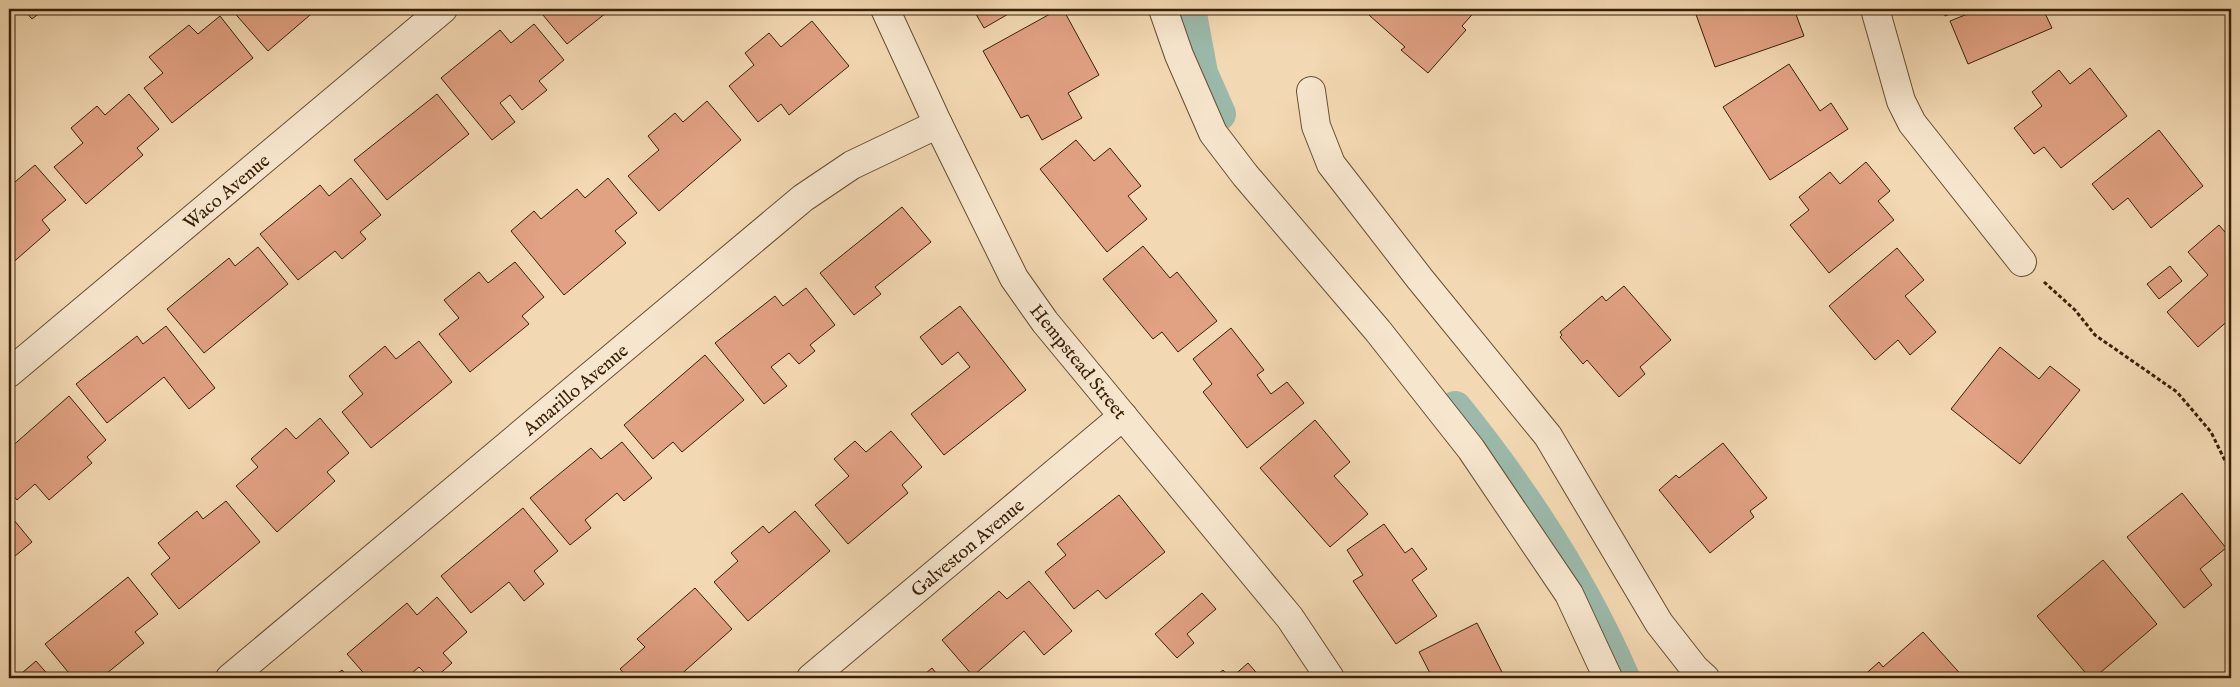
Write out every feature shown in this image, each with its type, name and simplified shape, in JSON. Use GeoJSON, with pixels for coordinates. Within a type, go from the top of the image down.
{"type":"FeatureCollection","features":[{"type":"Feature","properties":{"kind":"street","name":"Waco Avenue"},"geometry":{"type":"LineString","coordinates":[[9,373],[443,9]]}},
{"type":"Feature","properties":{"kind":"street","name":"Hempstead Street"},"geometry":{"type":"LineString","coordinates":[[885,9],[938,124],[1014,278],[1045,322],[1290,618],[1330,678]]}},
{"type":"Feature","properties":{"kind":"street"},"geometry":{"type":"LineString","coordinates":[[1163,9],[1179,55],[1213,133],[1245,175],[1378,331],[1471,449],[1569,594],[1608,678]]}},
{"type":"Feature","properties":{"kind":"street"},"geometry":{"type":"LineString","coordinates":[[1875,9],[1901,101],[1912,123],[2022,262]]}},
{"type":"Feature","properties":{"kind":"street"},"geometry":{"type":"LineString","coordinates":[[1311,91],[1316,126],[1332,164],[1420,279],[1548,436],[1660,623],[1694,669],[1705,678]]}},
{"type":"Feature","properties":{"kind":"street","name":"Amarillo Avenue"},"geometry":{"type":"LineString","coordinates":[[230,678],[803,198],[852,165],[938,124]]}},
{"type":"Feature","properties":{"kind":"street","name":"Galveston Avenue"},"geometry":{"type":"LineString","coordinates":[[811,678],[1124,416]]}},
{"type":"Feature","properties":{"kind":"path"},"geometry":{"type":"LineString","coordinates":[[2022,262],[2075,310],[2095,335],[2177,392],[2211,432],[2231,473]]}},
{"type":"Feature","properties":{"kind":"building"},"geometry":{"type":"Polygon","coordinates":[[[23,9],[45,9],[32,19],[23,9]]]}},
{"type":"Feature","properties":{"kind":"building"},"geometry":{"type":"Polygon","coordinates":[[[231,9],[317,9],[268,51],[231,9]]]}},
{"type":"Feature","properties":{"kind":"building"},"geometry":{"type":"Polygon","coordinates":[[[538,9],[611,9],[567,44],[538,9]]]}},
{"type":"Feature","properties":{"kind":"building"},"geometry":{"type":"Polygon","coordinates":[[[973,9],[1017,9],[984,28],[973,9]]]}},
{"type":"Feature","properties":{"kind":"building"},"geometry":{"type":"Polygon","coordinates":[[[1059,9],[1063,9],[1099,75],[1068,93],[1082,118],[1042,140],[1028,115],[1021,118],[983,51],[1059,9]]]}},
{"type":"Feature","properties":{"kind":"building"},"geometry":{"type":"Polygon","coordinates":[[[1374,9],[1477,9],[1462,26],[1466,30],[1428,73],[1401,50],[1405,47],[1369,15],[1374,9]]]}},
{"type":"Feature","properties":{"kind":"building"},"geometry":{"type":"Polygon","coordinates":[[[1694,9],[1794,9],[1804,36],[1715,67],[1694,9]]]}},
{"type":"Feature","properties":{"kind":"building"},"geometry":{"type":"Polygon","coordinates":[[[1942,9],[1962,9],[1945,16],[1942,9]]]}},
{"type":"Feature","properties":{"kind":"building"},"geometry":{"type":"Polygon","coordinates":[[[1980,9],[2043,9],[2052,28],[1968,64],[1950,21],[1980,9]]]}},
{"type":"Feature","properties":{"kind":"building"},"geometry":{"type":"Polygon","coordinates":[[[220,16],[253,58],[172,123],[144,88],[163,73],[149,57],[189,25],[198,34],[220,16]]]}},
{"type":"Feature","properties":{"kind":"building"},"geometry":{"type":"Polygon","coordinates":[[[812,21],[849,66],[789,115],[781,104],[758,122],[729,86],[754,65],[745,53],[769,33],[781,47],[812,21]]]}},
{"type":"Feature","properties":{"kind":"building"},"geometry":{"type":"Polygon","coordinates":[[[534,24],[564,60],[539,81],[547,90],[522,110],[510,95],[500,103],[515,122],[492,140],[441,78],[500,30],[511,43],[534,24]]]}},
{"type":"Feature","properties":{"kind":"building"},"geometry":{"type":"Polygon","coordinates":[[[1789,64],[1820,111],[1831,103],[1848,129],[1770,180],[1723,107],[1789,64]]]}},
{"type":"Feature","properties":{"kind":"building"},"geometry":{"type":"Polygon","coordinates":[[[2090,68],[2127,116],[2061,168],[2044,147],[2034,154],[2014,128],[2042,106],[2032,92],[2059,70],[2070,84],[2090,68]]]}},
{"type":"Feature","properties":{"kind":"building"},"geometry":{"type":"Polygon","coordinates":[[[129,94],[159,129],[137,148],[143,155],[86,204],[54,167],[83,143],[71,128],[97,106],[105,115],[129,94]]]}},
{"type":"Feature","properties":{"kind":"building"},"geometry":{"type":"Polygon","coordinates":[[[437,94],[469,134],[387,200],[354,160],[437,94]]]}},
{"type":"Feature","properties":{"kind":"building"},"geometry":{"type":"Polygon","coordinates":[[[707,101],[741,140],[659,211],[628,176],[659,150],[648,136],[675,113],[683,122],[707,101]]]}},
{"type":"Feature","properties":{"kind":"building"},"geometry":{"type":"Polygon","coordinates":[[[2159,130],[2203,186],[2151,228],[2128,198],[2113,210],[2092,184],[2159,130]]]}},
{"type":"Feature","properties":{"kind":"building"},"geometry":{"type":"Polygon","coordinates":[[[1076,140],[1094,161],[1110,148],[1141,186],[1128,196],[1147,219],[1107,252],[1040,169],[1076,140]]]}},
{"type":"Feature","properties":{"kind":"building"},"geometry":{"type":"Polygon","coordinates":[[[1866,162],[1890,191],[1878,201],[1894,220],[1829,273],[1790,225],[1809,210],[1799,197],[1830,172],[1840,184],[1866,162]]]}},
{"type":"Feature","properties":{"kind":"building"},"geometry":{"type":"Polygon","coordinates":[[[35,165],[66,200],[42,220],[50,230],[9,266],[9,187],[35,165]]]}},
{"type":"Feature","properties":{"kind":"building"},"geometry":{"type":"Polygon","coordinates":[[[351,178],[381,215],[360,232],[366,239],[342,259],[335,251],[298,280],[260,234],[320,185],[329,196],[351,178]]]}},
{"type":"Feature","properties":{"kind":"building"},"geometry":{"type":"Polygon","coordinates":[[[608,178],[637,213],[615,231],[626,243],[564,295],[511,231],[534,211],[541,219],[577,189],[585,198],[608,178]]]}},
{"type":"Feature","properties":{"kind":"building"},"geometry":{"type":"Polygon","coordinates":[[[902,207],[931,242],[875,287],[881,294],[854,315],[820,273],[902,207]]]}},
{"type":"Feature","properties":{"kind":"building"},"geometry":{"type":"Polygon","coordinates":[[[2219,225],[2231,239],[2231,318],[2198,347],[2167,312],[2208,275],[2188,252],[2219,225]]]}},
{"type":"Feature","properties":{"kind":"building"},"geometry":{"type":"Polygon","coordinates":[[[1143,246],[1170,278],[1177,272],[1217,321],[1178,352],[1162,332],[1153,339],[1103,279],[1143,246]]]}},
{"type":"Feature","properties":{"kind":"building"},"geometry":{"type":"Polygon","coordinates":[[[258,247],[288,284],[204,353],[167,309],[229,258],[235,266],[258,247]]]}},
{"type":"Feature","properties":{"kind":"building"},"geometry":{"type":"Polygon","coordinates":[[[1897,248],[1924,280],[1905,296],[1936,332],[1910,355],[1898,340],[1875,360],[1829,306],[1897,248]]]}},
{"type":"Feature","properties":{"kind":"building"},"geometry":{"type":"Polygon","coordinates":[[[515,262],[544,297],[522,316],[529,324],[470,372],[439,334],[459,318],[444,300],[479,272],[488,283],[515,262]]]}},
{"type":"Feature","properties":{"kind":"building"},"geometry":{"type":"Polygon","coordinates":[[[2170,266],[2182,281],[2159,299],[2147,284],[2170,266]]]}},
{"type":"Feature","properties":{"kind":"building"},"geometry":{"type":"Polygon","coordinates":[[[1624,286],[1671,340],[1640,367],[1645,374],[1619,397],[1587,360],[1583,364],[1560,337],[1562,335],[1560,332],[1602,296],[1606,301],[1624,286]]]}},
{"type":"Feature","properties":{"kind":"building"},"geometry":{"type":"Polygon","coordinates":[[[806,288],[835,325],[810,345],[815,351],[799,364],[789,353],[771,367],[787,386],[764,404],[715,343],[775,296],[783,306],[806,288]]]}},
{"type":"Feature","properties":{"kind":"building"},"geometry":{"type":"Polygon","coordinates":[[[960,306],[1026,390],[944,455],[911,414],[970,367],[958,352],[942,365],[920,337],[960,306]]]}},
{"type":"Feature","properties":{"kind":"building"},"geometry":{"type":"Polygon","coordinates":[[[166,326],[215,388],[189,409],[164,377],[107,423],[76,384],[137,336],[143,344],[166,326]]]}},
{"type":"Feature","properties":{"kind":"building"},"geometry":{"type":"Polygon","coordinates":[[[1231,328],[1264,370],[1257,375],[1271,394],[1287,382],[1304,403],[1247,448],[1203,392],[1212,384],[1193,359],[1231,328]]]}},
{"type":"Feature","properties":{"kind":"building"},"geometry":{"type":"Polygon","coordinates":[[[419,341],[452,382],[371,448],[342,412],[363,394],[349,376],[385,346],[396,359],[419,341]]]}},
{"type":"Feature","properties":{"kind":"building"},"geometry":{"type":"Polygon","coordinates":[[[2000,347],[2039,379],[2050,366],[2080,390],[2020,464],[1951,409],[2000,347]]]}},
{"type":"Feature","properties":{"kind":"building"},"geometry":{"type":"Polygon","coordinates":[[[705,355],[744,400],[682,452],[673,442],[653,459],[624,425],[705,355]]]}},
{"type":"Feature","properties":{"kind":"building"},"geometry":{"type":"Polygon","coordinates":[[[69,396],[106,440],[87,457],[92,463],[49,500],[35,484],[17,500],[9,490],[9,449],[69,396]]]}},
{"type":"Feature","properties":{"kind":"building"},"geometry":{"type":"Polygon","coordinates":[[[320,418],[349,453],[327,472],[335,481],[277,532],[236,486],[258,467],[251,459],[286,428],[296,439],[320,418]]]}},
{"type":"Feature","properties":{"kind":"building"},"geometry":{"type":"Polygon","coordinates":[[[1315,420],[1350,462],[1334,476],[1368,514],[1330,547],[1260,468],[1315,420]]]}},
{"type":"Feature","properties":{"kind":"building"},"geometry":{"type":"Polygon","coordinates":[[[891,431],[922,467],[902,485],[908,493],[848,544],[815,505],[849,476],[834,459],[855,441],[866,452],[891,431]]]}},
{"type":"Feature","properties":{"kind":"building"},"geometry":{"type":"Polygon","coordinates":[[[622,442],[652,478],[624,501],[617,493],[585,520],[591,528],[570,545],[530,498],[591,448],[601,459],[622,442]]]}},
{"type":"Feature","properties":{"kind":"building"},"geometry":{"type":"Polygon","coordinates":[[[1723,443],[1767,498],[1750,511],[1754,517],[1710,553],[1659,490],[1676,475],[1679,478],[1723,443]]]}},
{"type":"Feature","properties":{"kind":"building"},"geometry":{"type":"Polygon","coordinates":[[[2182,493],[2226,548],[2200,569],[2212,585],[2184,608],[2127,537],[2182,493]]]}},
{"type":"Feature","properties":{"kind":"building"},"geometry":{"type":"Polygon","coordinates":[[[1119,495],[1165,552],[1106,599],[1098,590],[1074,609],[1045,572],[1066,555],[1057,544],[1119,495]]]}},
{"type":"Feature","properties":{"kind":"building"},"geometry":{"type":"Polygon","coordinates":[[[226,501],[260,542],[179,609],[151,574],[170,558],[158,543],[197,511],[203,519],[226,501]]]}},
{"type":"Feature","properties":{"kind":"building"},"geometry":{"type":"Polygon","coordinates":[[[523,508],[558,551],[534,571],[544,584],[524,601],[509,582],[471,613],[441,576],[523,508]]]}},
{"type":"Feature","properties":{"kind":"building"},"geometry":{"type":"Polygon","coordinates":[[[795,511],[830,551],[748,621],[714,582],[738,561],[731,553],[763,526],[769,533],[795,511]]]}},
{"type":"Feature","properties":{"kind":"building"},"geometry":{"type":"Polygon","coordinates":[[[9,514],[32,542],[9,561],[9,514]]]}},
{"type":"Feature","properties":{"kind":"building"},"geometry":{"type":"Polygon","coordinates":[[[1384,524],[1405,553],[1412,548],[1427,569],[1412,580],[1437,616],[1396,644],[1353,581],[1363,575],[1347,550],[1384,524]]]}},
{"type":"Feature","properties":{"kind":"building"},"geometry":{"type":"Polygon","coordinates":[[[2103,560],[2157,624],[2094,678],[2090,678],[2037,616],[2103,560]]]}},
{"type":"Feature","properties":{"kind":"building"},"geometry":{"type":"Polygon","coordinates":[[[128,577],[158,614],[135,632],[144,643],[101,678],[73,678],[45,644],[128,577]]]}},
{"type":"Feature","properties":{"kind":"building"},"geometry":{"type":"Polygon","coordinates":[[[1029,581],[1072,631],[1044,655],[1024,631],[973,676],[942,640],[999,591],[1007,599],[1029,581]]]}},
{"type":"Feature","properties":{"kind":"building"},"geometry":{"type":"Polygon","coordinates":[[[695,588],[732,629],[677,678],[628,678],[620,669],[645,647],[637,639],[695,588]]]}},
{"type":"Feature","properties":{"kind":"building"},"geometry":{"type":"Polygon","coordinates":[[[1202,593],[1216,609],[1187,634],[1194,643],[1177,658],[1155,634],[1202,593]]]}},
{"type":"Feature","properties":{"kind":"building"},"geometry":{"type":"Polygon","coordinates":[[[437,597],[467,632],[443,653],[452,663],[435,678],[430,678],[419,667],[406,678],[368,678],[347,654],[407,603],[417,615],[437,597]]]}},
{"type":"Feature","properties":{"kind":"building"},"geometry":{"type":"Polygon","coordinates":[[[1477,623],[1504,676],[1498,678],[1430,678],[1432,677],[1419,652],[1477,623]]]}},
{"type":"Feature","properties":{"kind":"building"},"geometry":{"type":"Polygon","coordinates":[[[1923,632],[1964,678],[1861,678],[1879,662],[1883,667],[1923,632]]]}},
{"type":"Feature","properties":{"kind":"building"},"geometry":{"type":"Polygon","coordinates":[[[36,661],[51,678],[16,678],[36,661]]]}},
{"type":"Feature","properties":{"kind":"building"},"geometry":{"type":"Polygon","coordinates":[[[1248,663],[1261,678],[1231,678],[1248,663]]]}},
{"type":"Feature","properties":{"kind":"building"},"geometry":{"type":"Polygon","coordinates":[[[932,668],[940,678],[920,678],[932,668]]]}},
{"type":"Feature","properties":{"kind":"building"},"geometry":{"type":"Polygon","coordinates":[[[342,670],[349,678],[331,678],[342,670]]]}},
{"type":"Feature","properties":{"kind":"building"},"geometry":{"type":"Polygon","coordinates":[[[1223,670],[1230,678],[1213,678],[1223,670]]]}},
{"type":"Feature","properties":{"kind":"waterway"},"geometry":{"type":"LineString","coordinates":[[1189,9],[1201,73],[1219,114]]}},
{"type":"Feature","properties":{"kind":"waterway"},"geometry":{"type":"LineString","coordinates":[[1455,408],[1527,504],[1569,572],[1623,678]]}}]}
